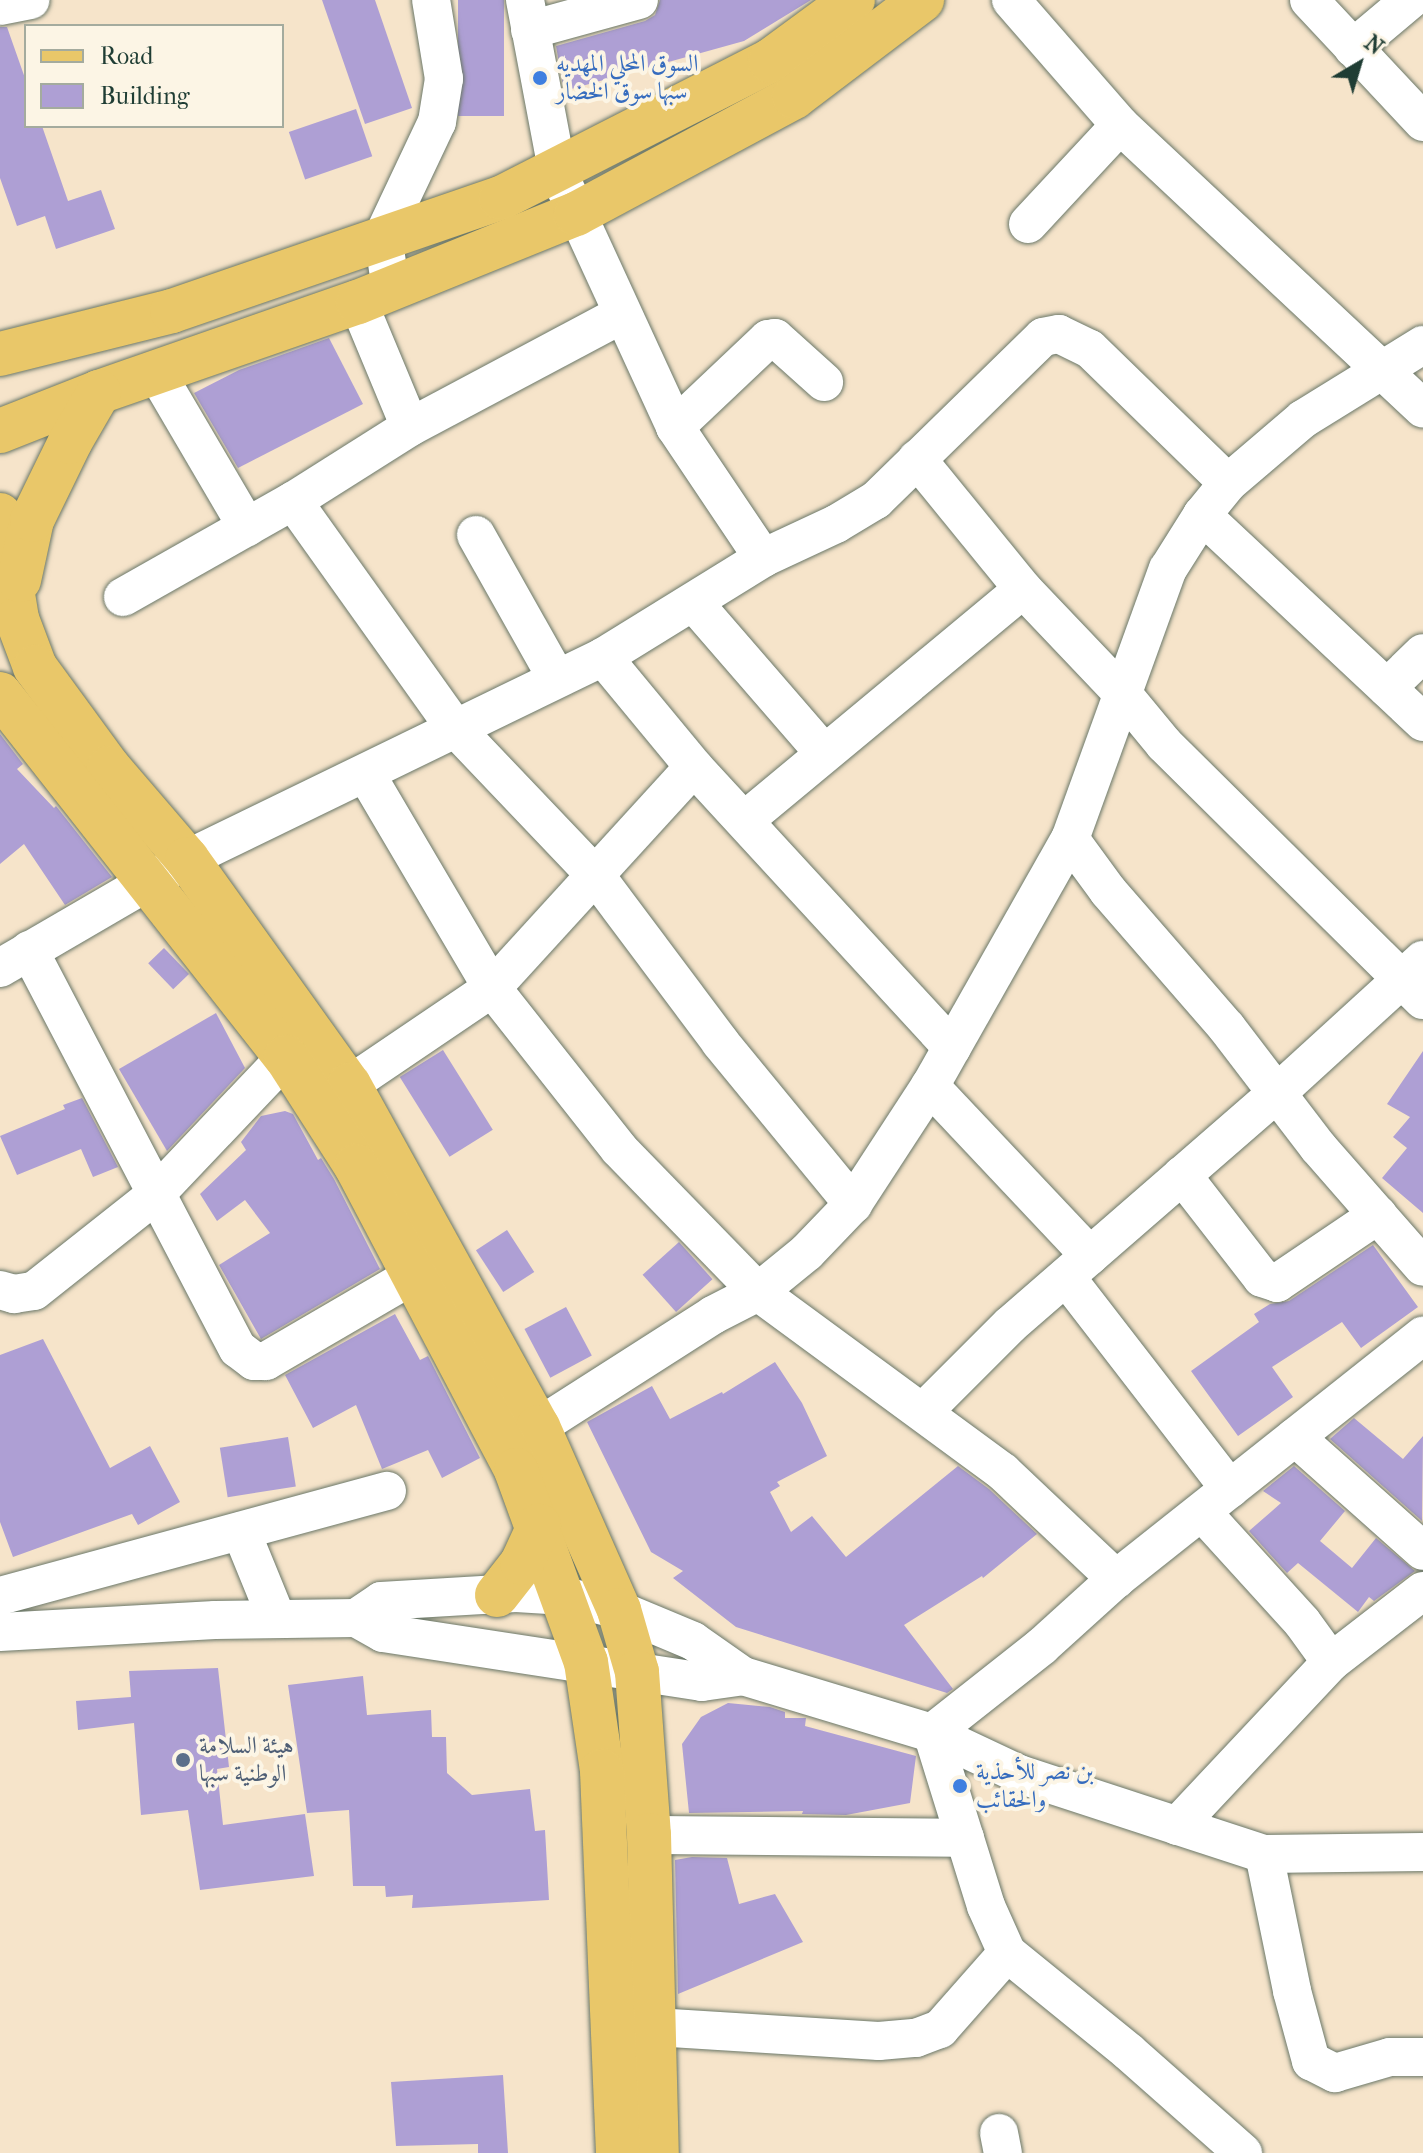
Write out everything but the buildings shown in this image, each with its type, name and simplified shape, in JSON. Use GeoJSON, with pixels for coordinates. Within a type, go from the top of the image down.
{"type":"FeatureCollection","features":[{"type":"Feature","properties":{"kind":"main road"},"geometry":{"type":"LineString","coordinates":[[0,354],[172,311],[501,198],[770,61],[853,0]]}},
{"type":"Feature","properties":{"kind":"main road"},"geometry":{"type":"LineString","coordinates":[[0,431],[99,392],[374,296],[576,214],[794,97],[922,0]]}},
{"type":"Feature","properties":{"kind":"main road"},"geometry":{"type":"LineString","coordinates":[[17,619],[20,576],[32,520],[70,442],[99,392]]}},
{"type":"Feature","properties":{"kind":"main road"},"geometry":{"type":"LineString","coordinates":[[0,515],[17,619],[35,667],[109,768],[187,859],[349,1085],[538,1427],[619,1610],[637,1672],[649,1835],[657,2153]]}},
{"type":"Feature","properties":{"kind":"main road"},"geometry":{"type":"LineString","coordinates":[[0,694],[286,1057],[356,1166],[516,1470],[565,1596],[586,1662],[602,1771],[618,2153]]}},
{"type":"Feature","properties":{"kind":"main road"},"geometry":{"type":"LineString","coordinates":[[497,1595],[522,1563],[539,1526]]}},
{"type":"Feature","properties":{"kind":"street"},"geometry":{"type":"LineString","coordinates":[[0,6],[30,0]]}},
{"type":"Feature","properties":{"kind":"street"},"geometry":{"type":"LineString","coordinates":[[410,427],[374,296],[383,236],[437,122],[444,79],[431,0]]}},
{"type":"Feature","properties":{"kind":"street"},"geometry":{"type":"LineString","coordinates":[[639,0],[527,15],[557,170],[675,427],[763,558]]}},
{"type":"Feature","properties":{"kind":"street"},"geometry":{"type":"LineString","coordinates":[[1011,0],[1120,125],[1423,409]]}},
{"type":"Feature","properties":{"kind":"street"},"geometry":{"type":"LineString","coordinates":[[1309,0],[1423,122]]}},
{"type":"Feature","properties":{"kind":"street"},"geometry":{"type":"LineString","coordinates":[[1353,48],[1410,0]]}},
{"type":"Feature","properties":{"kind":"street"},"geometry":{"type":"LineString","coordinates":[[1028,224],[1120,125]]}},
{"type":"Feature","properties":{"kind":"street"},"geometry":{"type":"LineString","coordinates":[[123,597],[293,501],[410,427],[621,315]]}},
{"type":"Feature","properties":{"kind":"street"},"geometry":{"type":"LineString","coordinates":[[412,1276],[266,1361],[254,1361],[238,1349],[155,1195],[15,959],[187,859],[366,774],[556,677],[603,657],[763,558],[836,524],[876,500],[1043,337],[1059,334],[1090,349],[1228,483]]}},
{"type":"Feature","properties":{"kind":"street"},"geometry":{"type":"LineString","coordinates":[[675,427],[768,339],[775,338],[824,382]]}},
{"type":"Feature","properties":{"kind":"street"},"geometry":{"type":"LineString","coordinates":[[538,1427],[713,1315],[758,1292],[807,1252],[853,1204],[930,1086],[1070,839],[1168,569],[1202,515],[1228,483],[1303,419],[1423,345]]}},
{"type":"Feature","properties":{"kind":"street"},"geometry":{"type":"LineString","coordinates":[[156,372],[247,527]]}},
{"type":"Feature","properties":{"kind":"street"},"geometry":{"type":"LineString","coordinates":[[917,459],[1023,589],[1122,693],[1164,744],[1416,979],[1276,1094],[1010,1325],[923,1412]]}},
{"type":"Feature","properties":{"kind":"street"},"geometry":{"type":"LineString","coordinates":[[293,501],[455,728],[596,876],[720,1042],[853,1204]]}},
{"type":"Feature","properties":{"kind":"street"},"geometry":{"type":"LineString","coordinates":[[1202,515],[1423,722]]}},
{"type":"Feature","properties":{"kind":"street"},"geometry":{"type":"LineString","coordinates":[[476,535],[556,677]]}},
{"type":"Feature","properties":{"kind":"street"},"geometry":{"type":"LineString","coordinates":[[745,820],[823,752],[1023,589]]}},
{"type":"Feature","properties":{"kind":"street"},"geometry":{"type":"LineString","coordinates":[[694,603],[823,752]]}},
{"type":"Feature","properties":{"kind":"street"},"geometry":{"type":"LineString","coordinates":[[1387,688],[1423,653]]}},
{"type":"Feature","properties":{"kind":"street"},"geometry":{"type":"LineString","coordinates":[[603,657],[694,767],[952,1048]]}},
{"type":"Feature","properties":{"kind":"street"},"geometry":{"type":"LineString","coordinates":[[349,1085],[492,988],[694,767]]}},
{"type":"Feature","properties":{"kind":"street"},"geometry":{"type":"LineString","coordinates":[[366,774],[492,988],[619,1149],[758,1292],[1003,1472],[1116,1579]]}},
{"type":"Feature","properties":{"kind":"street"},"geometry":{"type":"LineString","coordinates":[[1070,839],[1108,891],[1227,1028],[1276,1094],[1421,1261]]}},
{"type":"Feature","properties":{"kind":"street"},"geometry":{"type":"LineString","coordinates":[[0,1290],[14,1294],[34,1291],[155,1195],[286,1057]]}},
{"type":"Feature","properties":{"kind":"street"},"geometry":{"type":"LineString","coordinates":[[930,1086],[1078,1267],[1216,1501],[1331,1662]]}},
{"type":"Feature","properties":{"kind":"street"},"geometry":{"type":"LineString","coordinates":[[1182,1175],[1262,1278],[1277,1283],[1378,1215]]}},
{"type":"Feature","properties":{"kind":"street"},"geometry":{"type":"LineString","coordinates":[[932,1733],[1042,1646],[1116,1579],[1423,1336]]}},
{"type":"Feature","properties":{"kind":"street"},"geometry":{"type":"LineString","coordinates":[[1295,1437],[1423,1551]]}},
{"type":"Feature","properties":{"kind":"street"},"geometry":{"type":"LineString","coordinates":[[0,1596],[387,1491]]}},
{"type":"Feature","properties":{"kind":"street"},"geometry":{"type":"LineString","coordinates":[[241,1531],[277,1619]]}},
{"type":"Feature","properties":{"kind":"street"},"geometry":{"type":"LineString","coordinates":[[1177,1826],[1331,1662],[1423,1591]]}},
{"type":"Feature","properties":{"kind":"street"},"geometry":{"type":"LineString","coordinates":[[356,1618],[381,1601],[547,1593],[565,1596],[619,1610],[693,1641],[743,1676],[932,1733],[1019,1774],[1264,1854],[1423,1852]]}},
{"type":"Feature","properties":{"kind":"street"},"geometry":{"type":"LineString","coordinates":[[0,1632],[356,1618],[383,1633],[702,1682],[743,1676]]}},
{"type":"Feature","properties":{"kind":"street"},"geometry":{"type":"LineString","coordinates":[[932,1733],[986,1906],[1007,1953],[1129,2052],[1243,2153]]}},
{"type":"Feature","properties":{"kind":"street"},"geometry":{"type":"LineString","coordinates":[[649,1835],[965,1838]]}},
{"type":"Feature","properties":{"kind":"street"},"geometry":{"type":"LineString","coordinates":[[1264,1854],[1292,1991],[1311,2061],[1335,2073],[1390,2057],[1423,2057]]}},
{"type":"Feature","properties":{"kind":"street"},"geometry":{"type":"LineString","coordinates":[[655,2027],[879,2041],[916,2038],[940,2029],[1007,1953]]}},
{"type":"Feature","properties":{"kind":"place","name":"السوق المحلي المهديه سبها سوق الخضار"},"geometry":{"type":"Point","coordinates":[540,78]}},
{"type":"Feature","properties":{"kind":"place","name":"هيئة السلامة الوطنية سبها"},"geometry":{"type":"Point","coordinates":[183,1760]}},
{"type":"Feature","properties":{"kind":"place","name":"بن نصر للأحذية والحقائب"},"geometry":{"type":"Point","coordinates":[960,1786]}}]}
